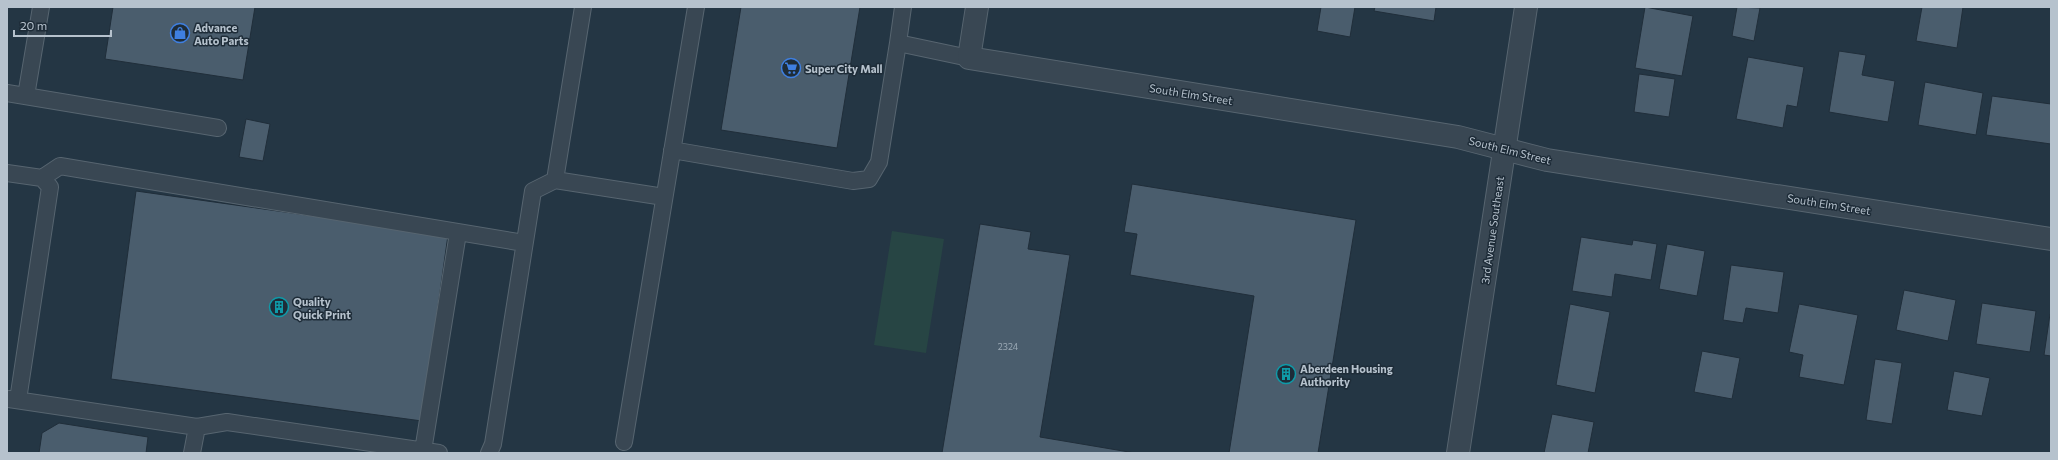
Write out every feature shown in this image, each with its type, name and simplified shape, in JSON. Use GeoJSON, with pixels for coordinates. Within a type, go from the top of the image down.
{"type":"FeatureCollection","features":[{"type":"Feature","properties":{"kind":"street"},"geometry":{"type":"LineString","coordinates":[[969,58],[977,7]]}},
{"type":"Feature","properties":{"kind":"street","name":"3rd Avenue Southeast"},"geometry":{"type":"LineString","coordinates":[[1458,453],[1526,7]]}},
{"type":"Feature","properties":{"kind":"street","name":"South Elm Street"},"geometry":{"type":"LineString","coordinates":[[969,58],[1458,137],[1547,160],[2051,239]]}},
{"type":"Feature","properties":{"kind":"lane"},"geometry":{"type":"LineString","coordinates":[[26,96],[41,7]]}},
{"type":"Feature","properties":{"kind":"lane"},"geometry":{"type":"LineString","coordinates":[[555,180],[583,7]]}},
{"type":"Feature","properties":{"kind":"lane"},"geometry":{"type":"LineString","coordinates":[[624,442],[696,7]]}},
{"type":"Feature","properties":{"kind":"lane"},"geometry":{"type":"LineString","coordinates":[[672,150],[853,181],[869,179],[879,162],[903,7]]}},
{"type":"Feature","properties":{"kind":"lane"},"geometry":{"type":"LineString","coordinates":[[898,43],[969,58]]}},
{"type":"Feature","properties":{"kind":"lane"},"geometry":{"type":"LineString","coordinates":[[7,93],[218,128]]}},
{"type":"Feature","properties":{"kind":"lane"},"geometry":{"type":"LineString","coordinates":[[42,178],[60,166],[524,243]]}},
{"type":"Feature","properties":{"kind":"lane"},"geometry":{"type":"LineString","coordinates":[[7,173],[42,178],[50,187],[12,399],[197,427],[227,422],[431,452],[458,233]]}},
{"type":"Feature","properties":{"kind":"lane"},"geometry":{"type":"LineString","coordinates":[[489,453],[493,444],[533,191],[555,180],[664,197]]}},
{"type":"Feature","properties":{"kind":"lane"},"geometry":{"type":"LineString","coordinates":[[192,453],[197,427]]}},
{"type":"Feature","properties":{"kind":"green space"},"geometry":{"type":"Polygon","coordinates":[[[892,231],[944,239],[926,353],[874,345],[892,231]]]}},
{"type":"Feature","properties":{"kind":"building","name":"Advance Auto Parts"},"geometry":{"type":"Polygon","coordinates":[[[113,7],[255,7],[243,80],[105,59],[113,7]]]}},
{"type":"Feature","properties":{"kind":"building","name":"Super City Mall"},"geometry":{"type":"Polygon","coordinates":[[[741,7],[860,7],[837,148],[721,130],[741,7]]]}},
{"type":"Feature","properties":{"kind":"building"},"geometry":{"type":"Polygon","coordinates":[[[1321,7],[1355,7],[1350,37],[1317,31],[1321,7]]]}},
{"type":"Feature","properties":{"kind":"building"},"geometry":{"type":"Polygon","coordinates":[[[1375,7],[1436,7],[1434,21],[1374,11],[1375,7]]]}},
{"type":"Feature","properties":{"kind":"building"},"geometry":{"type":"Polygon","coordinates":[[[1645,7],[1693,16],[1682,76],[1635,68],[1645,7]]]}},
{"type":"Feature","properties":{"kind":"building"},"geometry":{"type":"Polygon","coordinates":[[[1737,7],[1760,8],[1754,41],[1732,36],[1737,7]]]}},
{"type":"Feature","properties":{"kind":"building"},"geometry":{"type":"Polygon","coordinates":[[[1922,7],[1963,7],[1957,48],[1916,41],[1922,7]]]}},
{"type":"Feature","properties":{"kind":"building"},"geometry":{"type":"Polygon","coordinates":[[[1839,51],[1866,55],[1862,75],[1895,81],[1888,122],[1829,112],[1839,51]]]}},
{"type":"Feature","properties":{"kind":"building"},"geometry":{"type":"Polygon","coordinates":[[[1748,57],[1804,67],[1797,107],[1787,105],[1783,128],[1736,119],[1748,57]]]}},
{"type":"Feature","properties":{"kind":"building"},"geometry":{"type":"Polygon","coordinates":[[[1639,74],[1675,79],[1669,117],[1634,112],[1639,74]]]}},
{"type":"Feature","properties":{"kind":"building"},"geometry":{"type":"Polygon","coordinates":[[[1925,82],[1983,93],[1976,135],[1918,125],[1925,82]]]}},
{"type":"Feature","properties":{"kind":"building"},"geometry":{"type":"Polygon","coordinates":[[[1992,96],[2051,104],[2051,144],[1986,135],[1992,96]]]}},
{"type":"Feature","properties":{"kind":"building"},"geometry":{"type":"Polygon","coordinates":[[[246,119],[270,124],[263,161],[239,157],[246,119]]]}},
{"type":"Feature","properties":{"kind":"building","name":"Aberdeen Housing Authority"},"geometry":{"type":"Polygon","coordinates":[[[1132,184],[1356,220],[1318,453],[1229,453],[1254,296],[1130,275],[1137,234],[1124,232],[1132,184]]]}},
{"type":"Feature","properties":{"kind":"building","name":"Quality Quick Print"},"geometry":{"type":"Polygon","coordinates":[[[136,191],[448,235],[422,421],[111,379],[136,191]]]}},
{"type":"Feature","properties":{"kind":"building"},"geometry":{"type":"Polygon","coordinates":[[[980,224],[1031,232],[1028,249],[1070,255],[1040,437],[1135,453],[942,453],[980,224]]]}},
{"type":"Feature","properties":{"kind":"building"},"geometry":{"type":"Polygon","coordinates":[[[1581,237],[1632,245],[1633,240],[1657,244],[1651,280],[1615,274],[1612,297],[1572,291],[1581,237]]]}},
{"type":"Feature","properties":{"kind":"building"},"geometry":{"type":"Polygon","coordinates":[[[1667,244],[1705,251],[1697,296],[1659,289],[1667,244]]]}},
{"type":"Feature","properties":{"kind":"building"},"geometry":{"type":"Polygon","coordinates":[[[1731,265],[1784,272],[1778,313],[1746,308],[1743,323],[1723,320],[1731,265]]]}},
{"type":"Feature","properties":{"kind":"building"},"geometry":{"type":"Polygon","coordinates":[[[1904,290],[1956,300],[1948,341],[1896,330],[1904,290]]]}},
{"type":"Feature","properties":{"kind":"building"},"geometry":{"type":"Polygon","coordinates":[[[1982,303],[2036,311],[2030,352],[1976,344],[1982,303]]]}},
{"type":"Feature","properties":{"kind":"building"},"geometry":{"type":"Polygon","coordinates":[[[1570,304],[1610,312],[1595,393],[1556,385],[1570,304]]]}},
{"type":"Feature","properties":{"kind":"building"},"geometry":{"type":"Polygon","coordinates":[[[1799,304],[1858,315],[1844,385],[1799,377],[1803,355],[1789,352],[1799,304]]]}},
{"type":"Feature","properties":{"kind":"building"},"geometry":{"type":"Polygon","coordinates":[[[2051,314],[2051,356],[2044,355],[2051,314]]]}},
{"type":"Feature","properties":{"kind":"building"},"geometry":{"type":"Polygon","coordinates":[[[1702,351],[1740,358],[1732,399],[1694,392],[1702,351]]]}},
{"type":"Feature","properties":{"kind":"building"},"geometry":{"type":"Polygon","coordinates":[[[1875,359],[1902,363],[1892,424],[1866,420],[1875,359]]]}},
{"type":"Feature","properties":{"kind":"building"},"geometry":{"type":"Polygon","coordinates":[[[1954,371],[1990,378],[1982,416],[1947,410],[1954,371]]]}},
{"type":"Feature","properties":{"kind":"building"},"geometry":{"type":"Polygon","coordinates":[[[1552,414],[1594,422],[1588,453],[1544,453],[1552,414]]]}},
{"type":"Feature","properties":{"kind":"building"},"geometry":{"type":"Polygon","coordinates":[[[59,423],[148,437],[146,453],[39,453],[42,433],[59,423]]]}},
{"type":"Feature","properties":{"kind":"place","name":"Advance Auto Parts"},"geometry":{"type":"Point","coordinates":[180,33]}},
{"type":"Feature","properties":{"kind":"place","name":"Super City Mall"},"geometry":{"type":"Point","coordinates":[791,68]}},
{"type":"Feature","properties":{"kind":"place","name":"Quality Quick Print"},"geometry":{"type":"Point","coordinates":[279,307]}},
{"type":"Feature","properties":{"kind":"place","name":"Aberdeen Housing Authority"},"geometry":{"type":"Point","coordinates":[1286,374]}}]}
